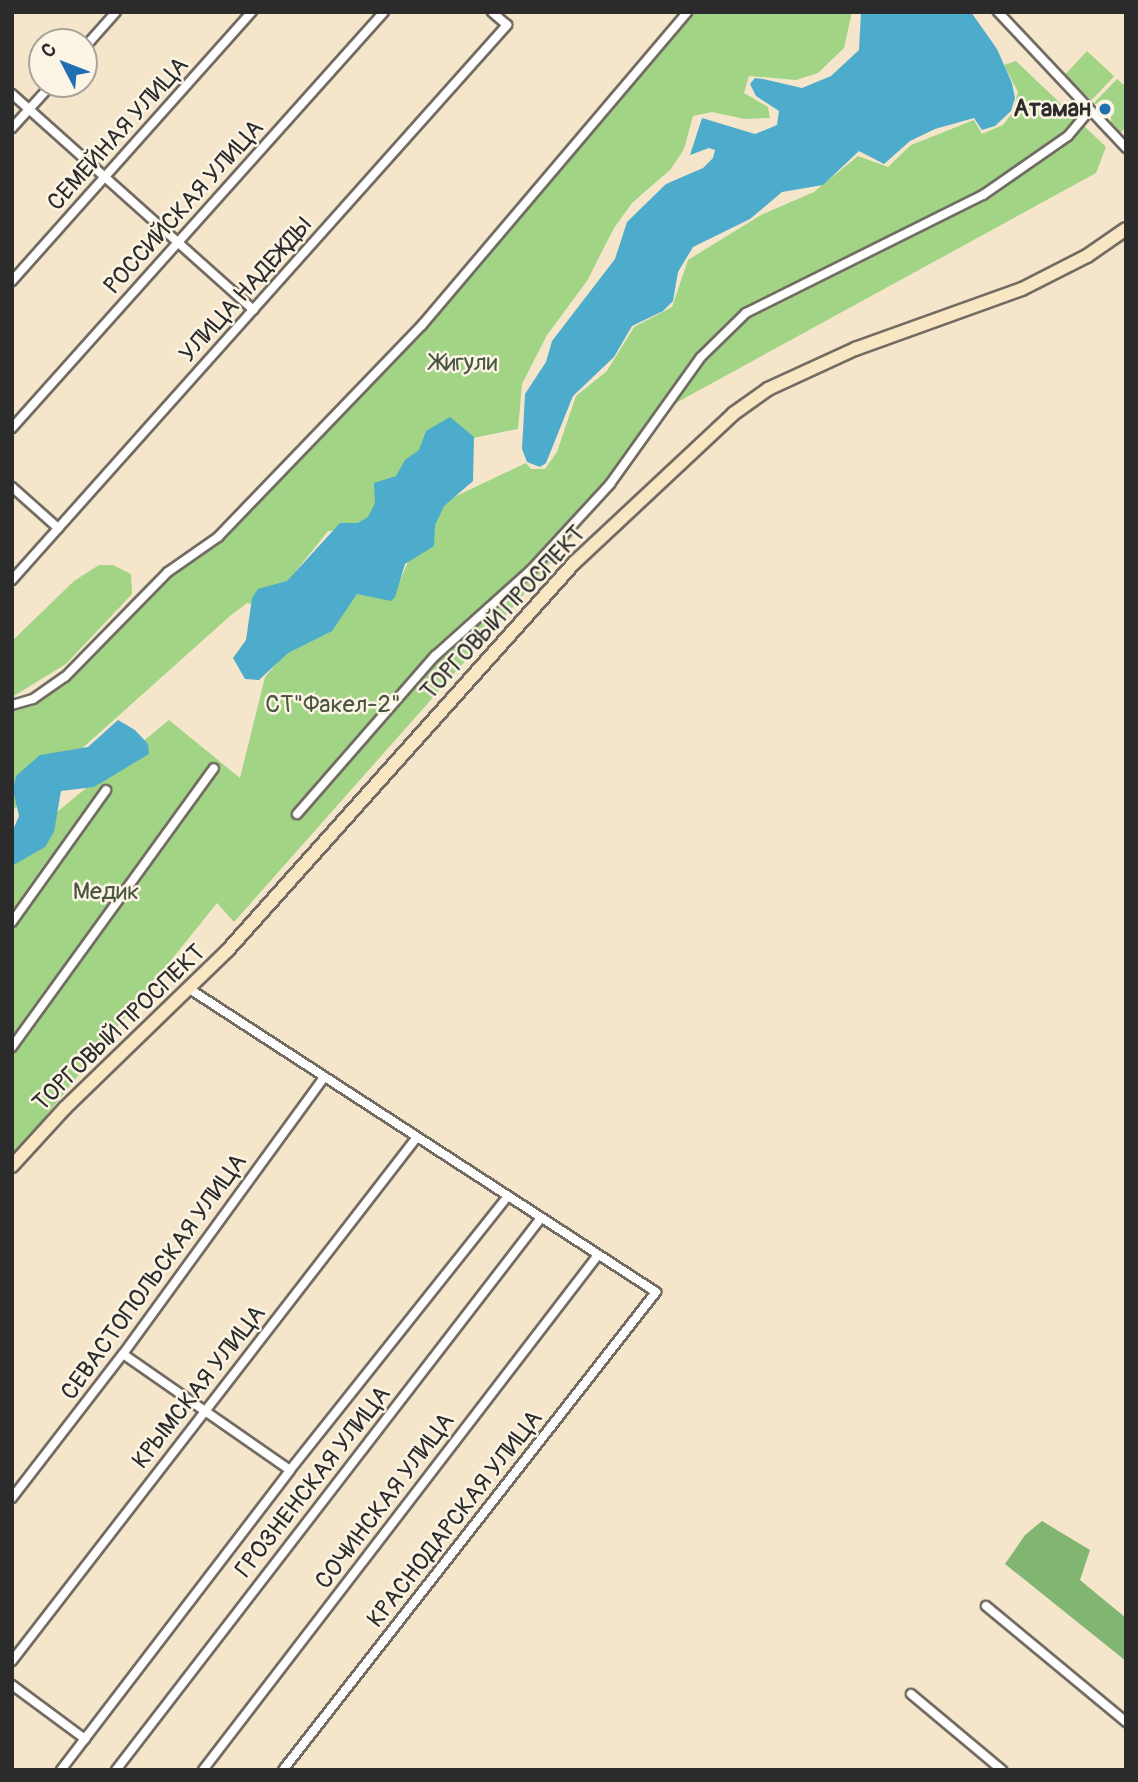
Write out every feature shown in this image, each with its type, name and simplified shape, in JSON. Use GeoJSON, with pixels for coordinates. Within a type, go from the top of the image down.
{"type":"FeatureCollection","features":[{"type":"Feature","properties":{"kind":"street"},"geometry":{"type":"LineString","coordinates":[[98,32],[116,12]]}},
{"type":"Feature","properties":{"kind":"street","name":"СЕМЕЙНАЯ УЛИЦА"},"geometry":{"type":"LineString","coordinates":[[12,281],[253,12]]}},
{"type":"Feature","properties":{"kind":"street","name":"РОССИЙСКАЯ УЛИЦА"},"geometry":{"type":"LineString","coordinates":[[12,428],[384,12]]}},
{"type":"Feature","properties":{"kind":"street","name":"УЛИЦА НАДЕЖДЫ"},"geometry":{"type":"LineString","coordinates":[[12,580],[507,25],[492,12]]}},
{"type":"Feature","properties":{"kind":"street"},"geometry":{"type":"LineString","coordinates":[[12,705],[33,699],[65,677],[168,572],[218,537],[422,325],[687,12]]}},
{"type":"Feature","properties":{"kind":"street"},"geometry":{"type":"LineString","coordinates":[[998,12],[1088,113],[1126,148]]}},
{"type":"Feature","properties":{"kind":"street"},"geometry":{"type":"LineString","coordinates":[[12,94],[254,310]]}},
{"type":"Feature","properties":{"kind":"street"},"geometry":{"type":"LineString","coordinates":[[12,128],[39,98]]}},
{"type":"Feature","properties":{"kind":"street"},"geometry":{"type":"LineString","coordinates":[[297,814],[435,656],[531,570],[610,484],[701,357],[746,313],[984,195],[1068,136],[1088,113]]}},
{"type":"Feature","properties":{"kind":"street","name":"ТОРГОВЫЙ ПРОСПЕКТ"},"geometry":{"type":"LineString","coordinates":[[12,1166],[65,1108],[188,988],[298,874],[507,633],[733,414],[768,389],[843,354],[1022,289],[1087,256],[1126,229]]}},
{"type":"Feature","properties":{"kind":"street"},"geometry":{"type":"LineString","coordinates":[[12,487],[58,528]]}},
{"type":"Feature","properties":{"kind":"street"},"geometry":{"type":"LineString","coordinates":[[12,1047],[214,768]]}},
{"type":"Feature","properties":{"kind":"street"},"geometry":{"type":"LineString","coordinates":[[12,922],[106,790]]}},
{"type":"Feature","properties":{"kind":"street"},"geometry":{"type":"LineString","coordinates":[[188,988],[598,1255]]}},
{"type":"Feature","properties":{"kind":"street","name":"СЕВАСТОПОЛЬСКАЯ УЛИЦА"},"geometry":{"type":"LineString","coordinates":[[12,1499],[123,1354],[324,1077]]}},
{"type":"Feature","properties":{"kind":"street","name":"КРЫМСКАЯ УЛИЦА"},"geometry":{"type":"LineString","coordinates":[[12,1661],[417,1136]]}},
{"type":"Feature","properties":{"kind":"street"},"geometry":{"type":"LineString","coordinates":[[61,1770],[290,1470],[507,1197]]}},
{"type":"Feature","properties":{"kind":"street","name":"ГРОЗНЕНСКАЯ УЛИЦА"},"geometry":{"type":"LineString","coordinates":[[116,1770],[541,1218]]}},
{"type":"Feature","properties":{"kind":"street","name":"КРАСНОДАРСКАЯ УЛИЦА"},"geometry":{"type":"LineString","coordinates":[[283,1770],[656,1292],[598,1255]]}},
{"type":"Feature","properties":{"kind":"street","name":"СОЧИНСКАЯ УЛИЦА"},"geometry":{"type":"LineString","coordinates":[[203,1770],[598,1255]]}},
{"type":"Feature","properties":{"kind":"street"},"geometry":{"type":"LineString","coordinates":[[123,1354],[290,1470]]}},
{"type":"Feature","properties":{"kind":"street"},"geometry":{"type":"LineString","coordinates":[[986,1606],[1126,1722]]}},
{"type":"Feature","properties":{"kind":"street"},"geometry":{"type":"LineString","coordinates":[[12,1685],[85,1739]]}},
{"type":"Feature","properties":{"kind":"street"},"geometry":{"type":"LineString","coordinates":[[911,1694],[1002,1770]]}},
{"type":"Feature","properties":{"kind":"green space","name":"Жигули"},"geometry":{"type":"Polygon","coordinates":[[[685,12],[852,12],[844,48],[818,73],[796,80],[749,76],[744,93],[768,107],[770,118],[745,119],[712,112],[693,116],[684,149],[671,169],[632,203],[614,228],[587,281],[547,335],[522,384],[518,429],[423,448],[362,527],[328,531],[267,607],[247,603],[230,616],[12,811],[12,701],[29,696],[64,671],[169,567],[219,532],[421,320],[685,12]]]}},
{"type":"Feature","properties":{"kind":"green space"},"geometry":{"type":"Polygon","coordinates":[[[1087,51],[1114,76],[1092,100],[1064,75],[1087,51]]]}},
{"type":"Feature","properties":{"kind":"green space","name":"СТ\"Факел-2\""},"geometry":{"type":"Polygon","coordinates":[[[1016,61],[1106,147],[1096,173],[674,404],[623,476],[514,606],[234,922],[217,903],[12,1158],[12,849],[169,720],[240,778],[265,677],[297,640],[368,586],[399,583],[431,508],[526,463],[531,469],[545,469],[557,452],[576,396],[607,371],[634,327],[672,307],[688,260],[761,215],[814,192],[858,156],[888,167],[911,145],[974,120],[982,134],[1003,125],[1013,112],[1018,92],[1004,65],[1016,61]]]}},
{"type":"Feature","properties":{"kind":"green space"},"geometry":{"type":"Polygon","coordinates":[[[1117,79],[1126,87],[1126,127],[1120,133],[1111,125],[1111,111],[1102,103],[1093,104],[1117,79]]]}},
{"type":"Feature","properties":{"kind":"green space"},"geometry":{"type":"Polygon","coordinates":[[[99,565],[113,565],[131,574],[132,594],[66,664],[12,697],[12,641],[74,581],[99,565]]]}},
{"type":"Feature","properties":{"kind":"green space"},"geometry":{"type":"Polygon","coordinates":[[[1042,1521],[1090,1550],[1080,1580],[1126,1618],[1126,1661],[1005,1564],[1025,1535],[1042,1521]]]}},
{"type":"Feature","properties":{"kind":"water"},"geometry":{"type":"Polygon","coordinates":[[[861,12],[971,12],[997,49],[1012,83],[1015,98],[1011,111],[995,126],[982,130],[974,118],[935,129],[910,141],[884,164],[859,151],[823,185],[782,192],[750,219],[693,247],[678,272],[673,301],[663,311],[632,326],[614,357],[573,396],[546,463],[540,467],[527,462],[522,449],[525,394],[546,362],[552,341],[615,259],[627,222],[666,184],[703,168],[713,158],[715,150],[709,148],[690,155],[702,118],[755,134],[777,125],[779,111],[756,96],[750,84],[755,78],[802,88],[831,76],[859,50],[861,12]]]}},
{"type":"Feature","properties":{"kind":"water"},"geometry":{"type":"Polygon","coordinates":[[[450,417],[474,437],[473,481],[444,506],[435,525],[434,546],[405,564],[395,597],[391,601],[357,594],[332,631],[288,653],[259,680],[245,679],[233,658],[246,640],[252,598],[258,589],[287,581],[340,523],[358,523],[368,517],[375,503],[374,483],[396,476],[405,460],[419,450],[426,431],[450,417]]]}},
{"type":"Feature","properties":{"kind":"water"},"geometry":{"type":"Polygon","coordinates":[[[118,720],[135,730],[148,744],[149,754],[94,787],[61,791],[54,832],[45,847],[12,866],[12,832],[19,816],[13,790],[16,776],[40,755],[88,747],[118,720]]]}},
{"type":"Feature","properties":{"kind":"place","name":"Атаман"},"geometry":{"type":"Point","coordinates":[1105,109]}},
{"type":"Feature","properties":{"kind":"park label","name":"Медик"},"geometry":{"type":"Point","coordinates":[106,892]}}]}
